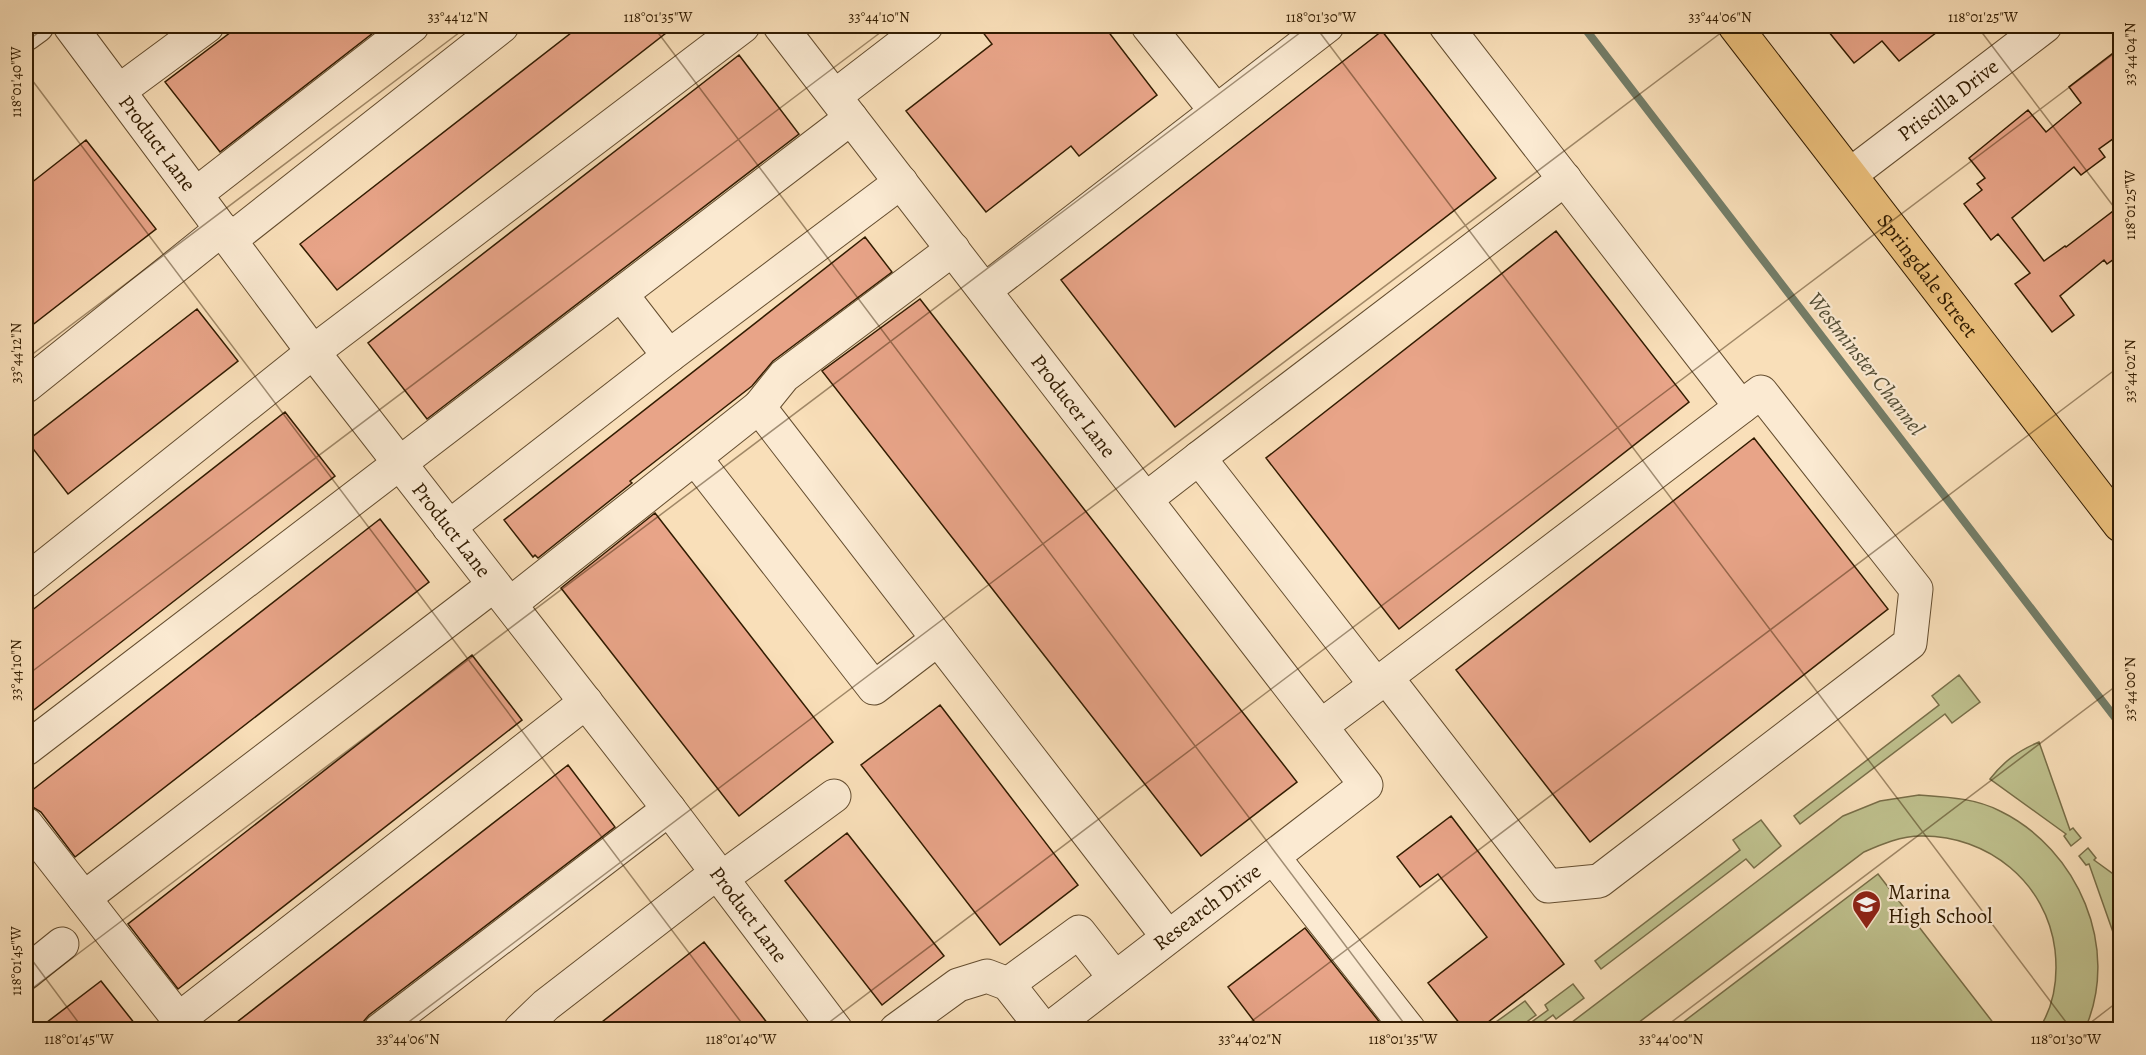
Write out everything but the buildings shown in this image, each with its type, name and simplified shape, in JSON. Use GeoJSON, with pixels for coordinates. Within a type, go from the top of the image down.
{"type":"FeatureCollection","features":[{"type":"Feature","properties":{"kind":"main road","name":"Springdale Street"},"geometry":{"type":"LineString","coordinates":[[1735,26],[2121,525]]}},
{"type":"Feature","properties":{"kind":"street"},"geometry":{"type":"LineString","coordinates":[[26,34],[37,26]]}},
{"type":"Feature","properties":{"kind":"street","name":"Product Lane"},"geometry":{"type":"LineString","coordinates":[[70,26],[313,352],[669,808],[836,1029]]}},
{"type":"Feature","properties":{"kind":"street"},"geometry":{"type":"LineString","coordinates":[[119,92],[207,26]]}},
{"type":"Feature","properties":{"kind":"street"},"geometry":{"type":"LineString","coordinates":[[196,194],[412,26]]}},
{"type":"Feature","properties":{"kind":"street"},"geometry":{"type":"LineString","coordinates":[[26,386],[502,26]]}},
{"type":"Feature","properties":{"kind":"street"},"geometry":{"type":"LineString","coordinates":[[26,580],[313,352],[743,26]]}},
{"type":"Feature","properties":{"kind":"street","name":"Producer Lane"},"geometry":{"type":"LineString","coordinates":[[780,26],[1366,785]]}},
{"type":"Feature","properties":{"kind":"street"},"geometry":{"type":"LineString","coordinates":[[26,749],[621,294],[843,107],[926,26]]}},
{"type":"Feature","properties":{"kind":"street"},"geometry":{"type":"LineString","coordinates":[[1148,26],[1216,111]]}},
{"type":"Feature","properties":{"kind":"street"},"geometry":{"type":"LineString","coordinates":[[985,291],[1327,26]]}},
{"type":"Feature","properties":{"kind":"street"},"geometry":{"type":"LineString","coordinates":[[1446,26],[1741,407]]}},
{"type":"Feature","properties":{"kind":"street","name":"Priscilla Drive"},"geometry":{"type":"LineString","coordinates":[[1851,174],[2045,26]]}},
{"type":"Feature","properties":{"kind":"street"},"geometry":{"type":"LineString","coordinates":[[1146,499],[1565,179]]}},
{"type":"Feature","properties":{"kind":"street"},"geometry":{"type":"LineString","coordinates":[[449,527],[669,356],[901,182]]}},
{"type":"Feature","properties":{"kind":"street"},"geometry":{"type":"LineString","coordinates":[[84,898],[502,594],[695,458],[759,407],[784,376],[953,249]]}},
{"type":"Feature","properties":{"kind":"street"},"geometry":{"type":"LineString","coordinates":[[621,294],[669,356]]}},
{"type":"Feature","properties":{"kind":"street"},"geometry":{"type":"LineString","coordinates":[[1199,458],[1381,681],[1548,886],[1599,881],[1910,643],[1916,589],[1761,392],[1381,681],[1321,726]]}},
{"type":"Feature","properties":{"kind":"street"},"geometry":{"type":"LineString","coordinates":[[759,407],[1168,937]]}},
{"type":"Feature","properties":{"kind":"street"},"geometry":{"type":"LineString","coordinates":[[695,458],[874,688],[938,639]]}},
{"type":"Feature","properties":{"kind":"street"},"geometry":{"type":"LineString","coordinates":[[26,824],[183,1024],[586,702]]}},
{"type":"Feature","properties":{"kind":"street","name":"Research Drive"},"geometry":{"type":"LineString","coordinates":[[1046,1029],[1366,785]]}},
{"type":"Feature","properties":{"kind":"street"},"geometry":{"type":"LineString","coordinates":[[519,1029],[546,1005],[720,875],[834,796]]}},
{"type":"Feature","properties":{"kind":"street"},"geometry":{"type":"LineString","coordinates":[[380,1029],[669,808]]}},
{"type":"Feature","properties":{"kind":"street"},"geometry":{"type":"LineString","coordinates":[[1273,857],[1409,1029]]}},
{"type":"Feature","properties":{"kind":"street"},"geometry":{"type":"LineString","coordinates":[[1008,984],[1079,932],[1115,978]]}},
{"type":"Feature","properties":{"kind":"street"},"geometry":{"type":"LineString","coordinates":[[26,973],[62,944]]}},
{"type":"Feature","properties":{"kind":"street"},"geometry":{"type":"LineString","coordinates":[[896,1029],[958,985],[987,976],[1008,984],[1046,1029]]}},
{"type":"Feature","properties":{"kind":"green space"},"geometry":{"type":"Polygon","coordinates":[[[1959,675],[1980,702],[1952,723],[1945,714],[1800,824],[1794,816],[1939,705],[1932,696],[1959,675]]]}},
{"type":"Feature","properties":{"kind":"green space"},"geometry":{"type":"Polygon","coordinates":[[[2039,742],[2070,830],[2073,828],[2081,838],[2071,846],[2064,836],[2066,834],[1990,779],[2012,757],[2039,742]]]}},
{"type":"Feature","properties":{"kind":"green space"},"geometry":{"type":"Polygon","coordinates":[[[1919,795],[1971,801],[2000,811],[2028,828],[2051,850],[2071,875],[2085,904],[2094,934],[2098,966],[2095,998],[2085,1029],[2039,1029],[2054,991],[2055,950],[2050,926],[2027,884],[1991,854],[1969,844],[1946,838],[1914,836],[1885,843],[1864,852],[1630,1029],[1563,1029],[1843,816],[1880,801],[1919,795]]]}},
{"type":"Feature","properties":{"kind":"green space"},"geometry":{"type":"Polygon","coordinates":[[[1761,820],[1781,846],[1754,868],[1746,859],[1601,969],[1595,961],[1740,850],[1733,840],[1761,820]]]}},
{"type":"Feature","properties":{"kind":"green space"},"geometry":{"type":"Polygon","coordinates":[[[2088,848],[2096,858],[2094,860],[2120,879],[2120,952],[2089,864],[2086,865],[2079,856],[2088,848]]]}},
{"type":"Feature","properties":{"kind":"green space"},"geometry":{"type":"Polygon","coordinates":[[[1878,874],[1998,1029],[1674,1029],[1878,874]]]}},
{"type":"Feature","properties":{"kind":"green space"},"geometry":{"type":"Polygon","coordinates":[[[1573,984],[1584,998],[1556,1019],[1553,1015],[1534,1029],[1522,1029],[1548,1010],[1545,1005],[1573,984]]]}},
{"type":"Feature","properties":{"kind":"green space"},"geometry":{"type":"Polygon","coordinates":[[[1525,1001],[1536,1015],[1517,1029],[1495,1029],[1499,1026],[1496,1022],[1525,1001]]]}},
{"type":"Feature","properties":{"kind":"waterway","name":"Westminster Channel"},"geometry":{"type":"LineString","coordinates":[[1583,26],[2120,724]]}},
{"type":"Feature","properties":{"kind":"place","name":"Marina High School"},"geometry":{"type":"Point","coordinates":[1867,930]}}]}
